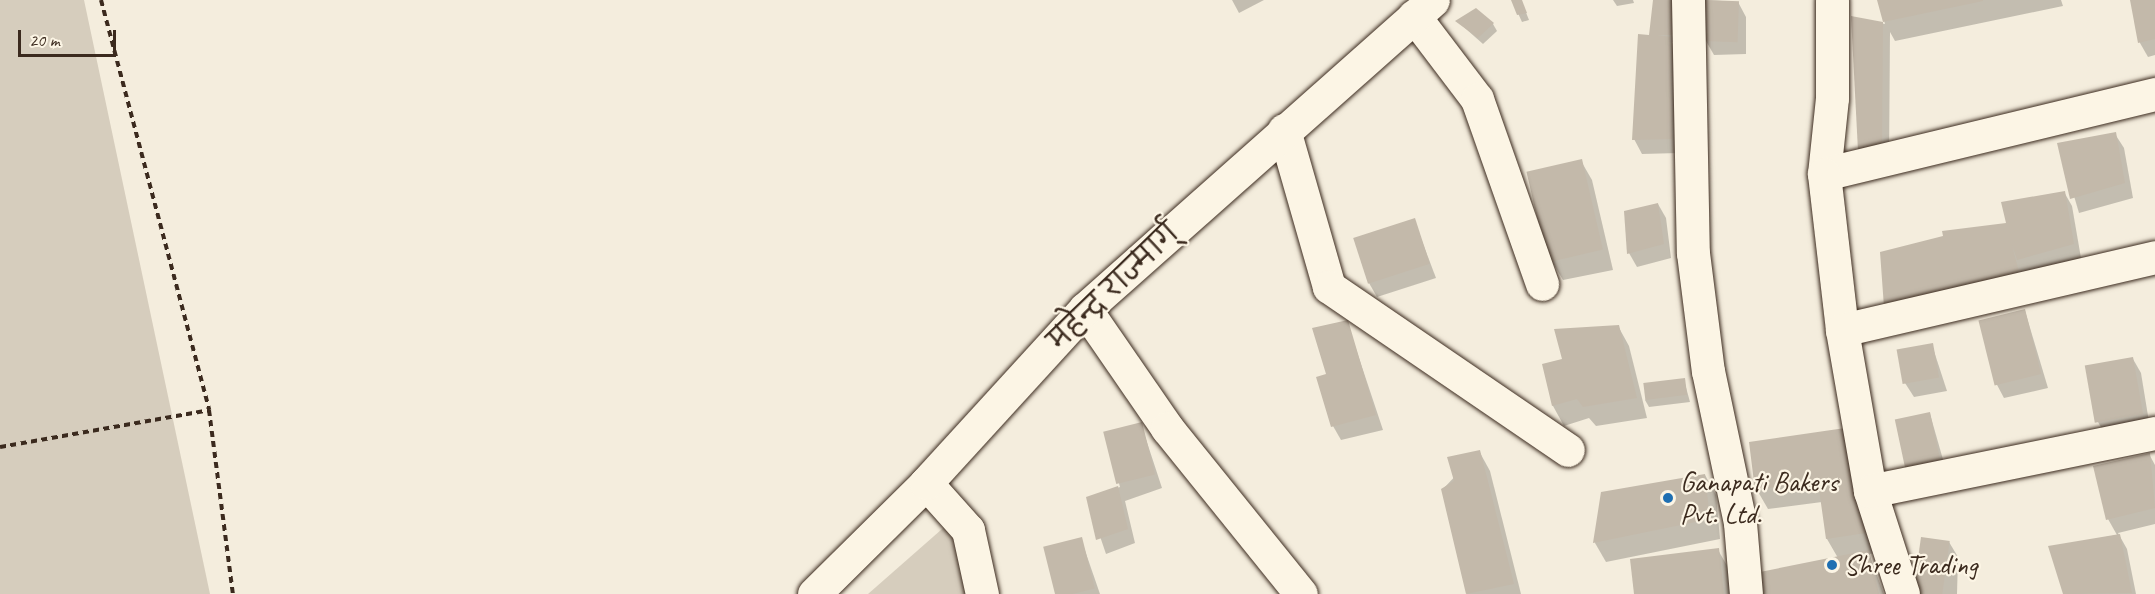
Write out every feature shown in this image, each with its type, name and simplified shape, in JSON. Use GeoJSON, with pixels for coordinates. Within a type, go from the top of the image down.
{"type":"FeatureCollection","features":[{"type":"Feature","properties":{"kind":"main road"},"geometry":{"type":"LineString","coordinates":[[1688,0],[1693,253],[1708,371],[1740,523],[1746,594]]}},
{"type":"Feature","properties":{"kind":"main road"},"geometry":{"type":"LineString","coordinates":[[1832,0],[1832,98],[1824,174],[1842,330],[1870,491],[1903,594]]}},
{"type":"Feature","properties":{"kind":"main road"},"geometry":{"type":"LineString","coordinates":[[1424,8],[1477,99],[1542,284]]}},
{"type":"Feature","properties":{"kind":"main road","name":"महेन्द्र राज्मार्ग्"},"geometry":{"type":"LineString","coordinates":[[814,594],[926,483],[1084,309],[1424,8]]}},
{"type":"Feature","properties":{"kind":"main road"},"geometry":{"type":"LineString","coordinates":[[1824,174],[2155,94]]}},
{"type":"Feature","properties":{"kind":"main road"},"geometry":{"type":"LineString","coordinates":[[1284,130],[1329,287],[1568,450]]}},
{"type":"Feature","properties":{"kind":"main road"},"geometry":{"type":"LineString","coordinates":[[1842,330],[2155,257]]}},
{"type":"Feature","properties":{"kind":"main road"},"geometry":{"type":"LineString","coordinates":[[1084,309],[1167,428],[1301,594]]}},
{"type":"Feature","properties":{"kind":"main road"},"geometry":{"type":"LineString","coordinates":[[1870,491],[2155,433]]}},
{"type":"Feature","properties":{"kind":"main road"},"geometry":{"type":"LineString","coordinates":[[926,483],[968,530],[982,594]]}},
{"type":"Feature","properties":{"kind":"path"},"geometry":{"type":"LineString","coordinates":[[101,0],[209,410],[233,594]]}},
{"type":"Feature","properties":{"kind":"path"},"geometry":{"type":"LineString","coordinates":[[0,447],[209,410]]}},
{"type":"Feature","properties":{"kind":"shaded area"},"geometry":{"type":"Polygon","coordinates":[[[0,0],[84,0],[210,594],[0,594],[0,0]]]}},
{"type":"Feature","properties":{"kind":"shaded area"},"geometry":{"type":"Polygon","coordinates":[[[958,515],[975,594],[868,594],[958,515]]]}},
{"type":"Feature","properties":{"kind":"building"},"geometry":{"type":"Polygon","coordinates":[[[1511,0],[1522,0],[1527,13],[1517,15],[1511,0]]]}},
{"type":"Feature","properties":{"kind":"building"},"geometry":{"type":"Polygon","coordinates":[[[1653,0],[1678,0],[1673,35],[1657,35],[1670,37],[1672,139],[1632,140],[1638,34],[1649,35],[1653,0]]]}},
{"type":"Feature","properties":{"kind":"building"},"geometry":{"type":"Polygon","coordinates":[[[1705,0],[1739,1],[1738,42],[1704,41],[1705,0]]]}},
{"type":"Feature","properties":{"kind":"building"},"geometry":{"type":"Polygon","coordinates":[[[1877,0],[1983,0],[1983,1],[1883,22],[1877,0]]]}},
{"type":"Feature","properties":{"kind":"building"},"geometry":{"type":"Polygon","coordinates":[[[2130,0],[2155,0],[2155,39],[2138,43],[2130,0]]]}},
{"type":"Feature","properties":{"kind":"building"},"geometry":{"type":"Polygon","coordinates":[[[1476,8],[1494,23],[1478,38],[1455,21],[1476,8]]]}},
{"type":"Feature","properties":{"kind":"building"},"geometry":{"type":"Polygon","coordinates":[[[1851,16],[1883,22],[1882,150],[1858,151],[1851,16]]]}},
{"type":"Feature","properties":{"kind":"building"},"geometry":{"type":"Polygon","coordinates":[[[2116,132],[2125,183],[2070,199],[2057,143],[2116,132]]]}},
{"type":"Feature","properties":{"kind":"building"},"geometry":{"type":"Polygon","coordinates":[[[1582,159],[1603,250],[1547,262],[1526,172],[1582,159]]]}},
{"type":"Feature","properties":{"kind":"building"},"geometry":{"type":"Polygon","coordinates":[[[2065,191],[2074,244],[2017,260],[2012,245],[2020,276],[1884,307],[1880,252],[1943,236],[1942,231],[2006,223],[2001,202],[2065,191]]]}},
{"type":"Feature","properties":{"kind":"building"},"geometry":{"type":"Polygon","coordinates":[[[1658,203],[1664,244],[1627,254],[1624,211],[1658,203]]]}},
{"type":"Feature","properties":{"kind":"building"},"geometry":{"type":"Polygon","coordinates":[[[1415,218],[1430,264],[1368,284],[1353,238],[1415,218]]]}},
{"type":"Feature","properties":{"kind":"building"},"geometry":{"type":"Polygon","coordinates":[[[2025,309],[2041,374],[1995,386],[1978,321],[2025,309]]]}},
{"type":"Feature","properties":{"kind":"building"},"geometry":{"type":"Polygon","coordinates":[[[1348,320],[1376,415],[1331,427],[1316,377],[1326,374],[1312,328],[1348,320]]]}},
{"type":"Feature","properties":{"kind":"building"},"geometry":{"type":"Polygon","coordinates":[[[1619,325],[1637,398],[1583,407],[1577,399],[1552,406],[1542,364],[1562,359],[1554,329],[1619,325]]]}},
{"type":"Feature","properties":{"kind":"building"},"geometry":{"type":"Polygon","coordinates":[[[1933,343],[1939,377],[1903,384],[1897,349],[1933,343]]]}},
{"type":"Feature","properties":{"kind":"building"},"geometry":{"type":"Polygon","coordinates":[[[2133,357],[2143,414],[2095,423],[2085,366],[2133,357]]]}},
{"type":"Feature","properties":{"kind":"building"},"geometry":{"type":"Polygon","coordinates":[[[1685,378],[1687,395],[1645,400],[1643,383],[1685,378]]]}},
{"type":"Feature","properties":{"kind":"building"},"geometry":{"type":"Polygon","coordinates":[[[1930,412],[1941,463],[1906,470],[1895,419],[1930,412]]]}},
{"type":"Feature","properties":{"kind":"building"},"geometry":{"type":"Polygon","coordinates":[[[1142,422],[1155,474],[1116,484],[1103,432],[1142,422]]]}},
{"type":"Feature","properties":{"kind":"building"},"geometry":{"type":"Polygon","coordinates":[[[1852,427],[1866,533],[1826,539],[1818,482],[1755,490],[1749,442],[1852,427]]]}},
{"type":"Feature","properties":{"kind":"building"},"geometry":{"type":"Polygon","coordinates":[[[1480,450],[1514,584],[1466,594],[1441,489],[1454,481],[1447,457],[1480,450]]]}},
{"type":"Feature","properties":{"kind":"building"},"geometry":{"type":"Polygon","coordinates":[[[2150,453],[2155,508],[2106,520],[2093,466],[2150,453]]]}},
{"type":"Feature","properties":{"kind":"building"},"geometry":{"type":"Polygon","coordinates":[[[1705,474],[1710,519],[1593,543],[1601,492],[1705,474]]]}},
{"type":"Feature","properties":{"kind":"building"},"geometry":{"type":"Polygon","coordinates":[[[1118,486],[1128,529],[1096,540],[1086,497],[1118,486]]]}},
{"type":"Feature","properties":{"kind":"building"},"geometry":{"type":"Polygon","coordinates":[[[2120,534],[2132,593],[2063,594],[2048,546],[2120,534]]]}},
{"type":"Feature","properties":{"kind":"building"},"geometry":{"type":"Polygon","coordinates":[[[1082,537],[1095,588],[1072,594],[1055,594],[1043,547],[1082,537]]]}},
{"type":"Feature","properties":{"kind":"building"},"geometry":{"type":"Polygon","coordinates":[[[1921,537],[1950,541],[1942,594],[1913,593],[1921,537]]]}},
{"type":"Feature","properties":{"kind":"building"},"geometry":{"type":"Polygon","coordinates":[[[1719,548],[1724,594],[1634,594],[1630,559],[1719,548]]]}},
{"type":"Feature","properties":{"kind":"building","name":"Shree Trading"},"geometry":{"type":"Polygon","coordinates":[[[1869,550],[1879,594],[1759,594],[1755,573],[1869,550]]]}},
{"type":"Feature","properties":{"kind":"place","name":"Ganapati Bakers Pvt. Ltd."},"geometry":{"type":"Point","coordinates":[1668,498]}},
{"type":"Feature","properties":{"kind":"place","name":"Shree Trading"},"geometry":{"type":"Point","coordinates":[1832,565]}}]}
